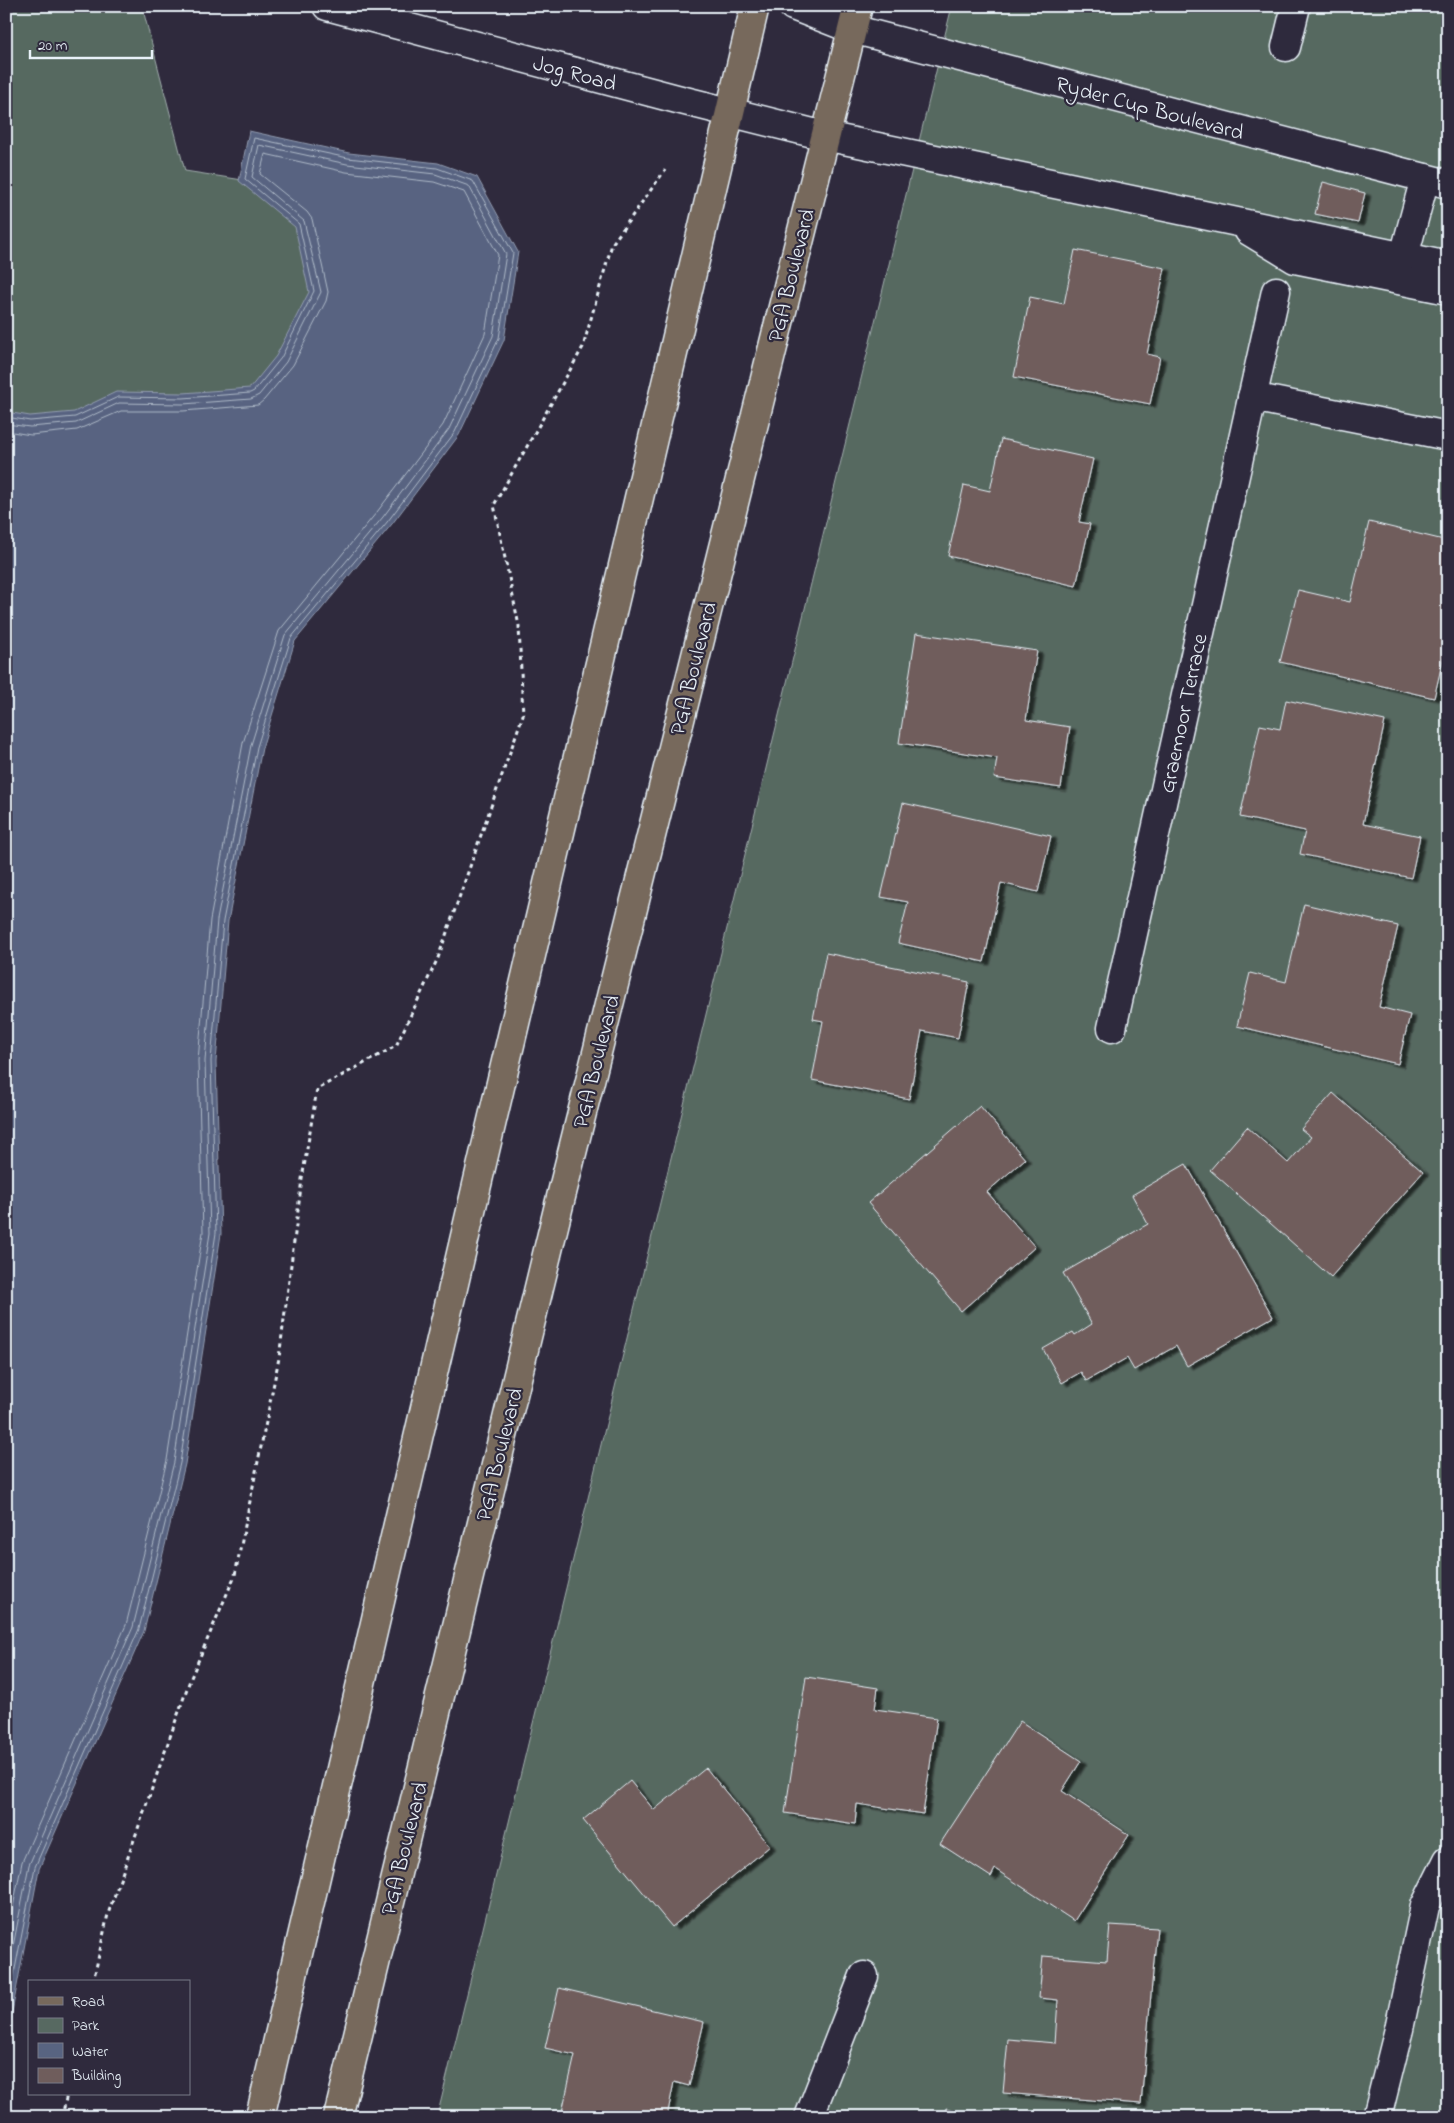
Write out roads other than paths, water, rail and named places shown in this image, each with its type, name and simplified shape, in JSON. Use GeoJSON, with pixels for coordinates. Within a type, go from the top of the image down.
{"type":"FeatureCollection","features":[{"type":"Feature","properties":{"kind":"main road"},"geometry":{"type":"LineString","coordinates":[[260,2117],[487,1140],[755,6]]}},
{"type":"Feature","properties":{"kind":"main road","name":"PGA Boulevard"},"geometry":{"type":"LineString","coordinates":[[338,2117],[561,1195],[855,18]]}},
{"type":"Feature","properties":{"kind":"street","name":"Jog Road"},"geometry":{"type":"LineString","coordinates":[[326,6],[730,113],[825,136]]}},
{"type":"Feature","properties":{"kind":"street"},"geometry":{"type":"LineString","coordinates":[[793,6],[855,18]]}},
{"type":"Feature","properties":{"kind":"street"},"geometry":{"type":"LineString","coordinates":[[1286,47],[1296,6]]}},
{"type":"Feature","properties":{"kind":"street","name":"Ryder Cup Boulevard"},"geometry":{"type":"LineString","coordinates":[[855,18],[1436,181]]}},
{"type":"Feature","properties":{"kind":"street"},"geometry":{"type":"LineString","coordinates":[[825,136],[1448,266]]}},
{"type":"Feature","properties":{"kind":"street"},"geometry":{"type":"LineString","coordinates":[[1404,256],[1436,181]]}},
{"type":"Feature","properties":{"kind":"street"},"geometry":{"type":"LineString","coordinates":[[1230,220],[1295,259],[1448,290]]}},
{"type":"Feature","properties":{"kind":"street","name":"Graemoor Terrace"},"geometry":{"type":"LineString","coordinates":[[1112,1028],[1276,291]]}},
{"type":"Feature","properties":{"kind":"street"},"geometry":{"type":"LineString","coordinates":[[1252,397],[1448,436]]}},
{"type":"Feature","properties":{"kind":"street"},"geometry":{"type":"LineString","coordinates":[[1377,2117],[1424,1906],[1448,1860]]}},
{"type":"Feature","properties":{"kind":"street"},"geometry":{"type":"LineString","coordinates":[[809,2117],[864,1976]]}},
{"type":"Feature","properties":{"kind":"water"},"geometry":{"type":"Polygon","coordinates":[[[249,131],[349,153],[438,163],[477,177],[518,252],[504,340],[459,435],[392,524],[295,641],[262,748],[228,921],[216,1062],[221,1234],[185,1464],[144,1631],[39,1869],[6,2044],[6,412],[30,416],[74,412],[116,392],[183,393],[250,388],[276,356],[309,292],[295,227],[239,181],[249,131]]]}}]}
